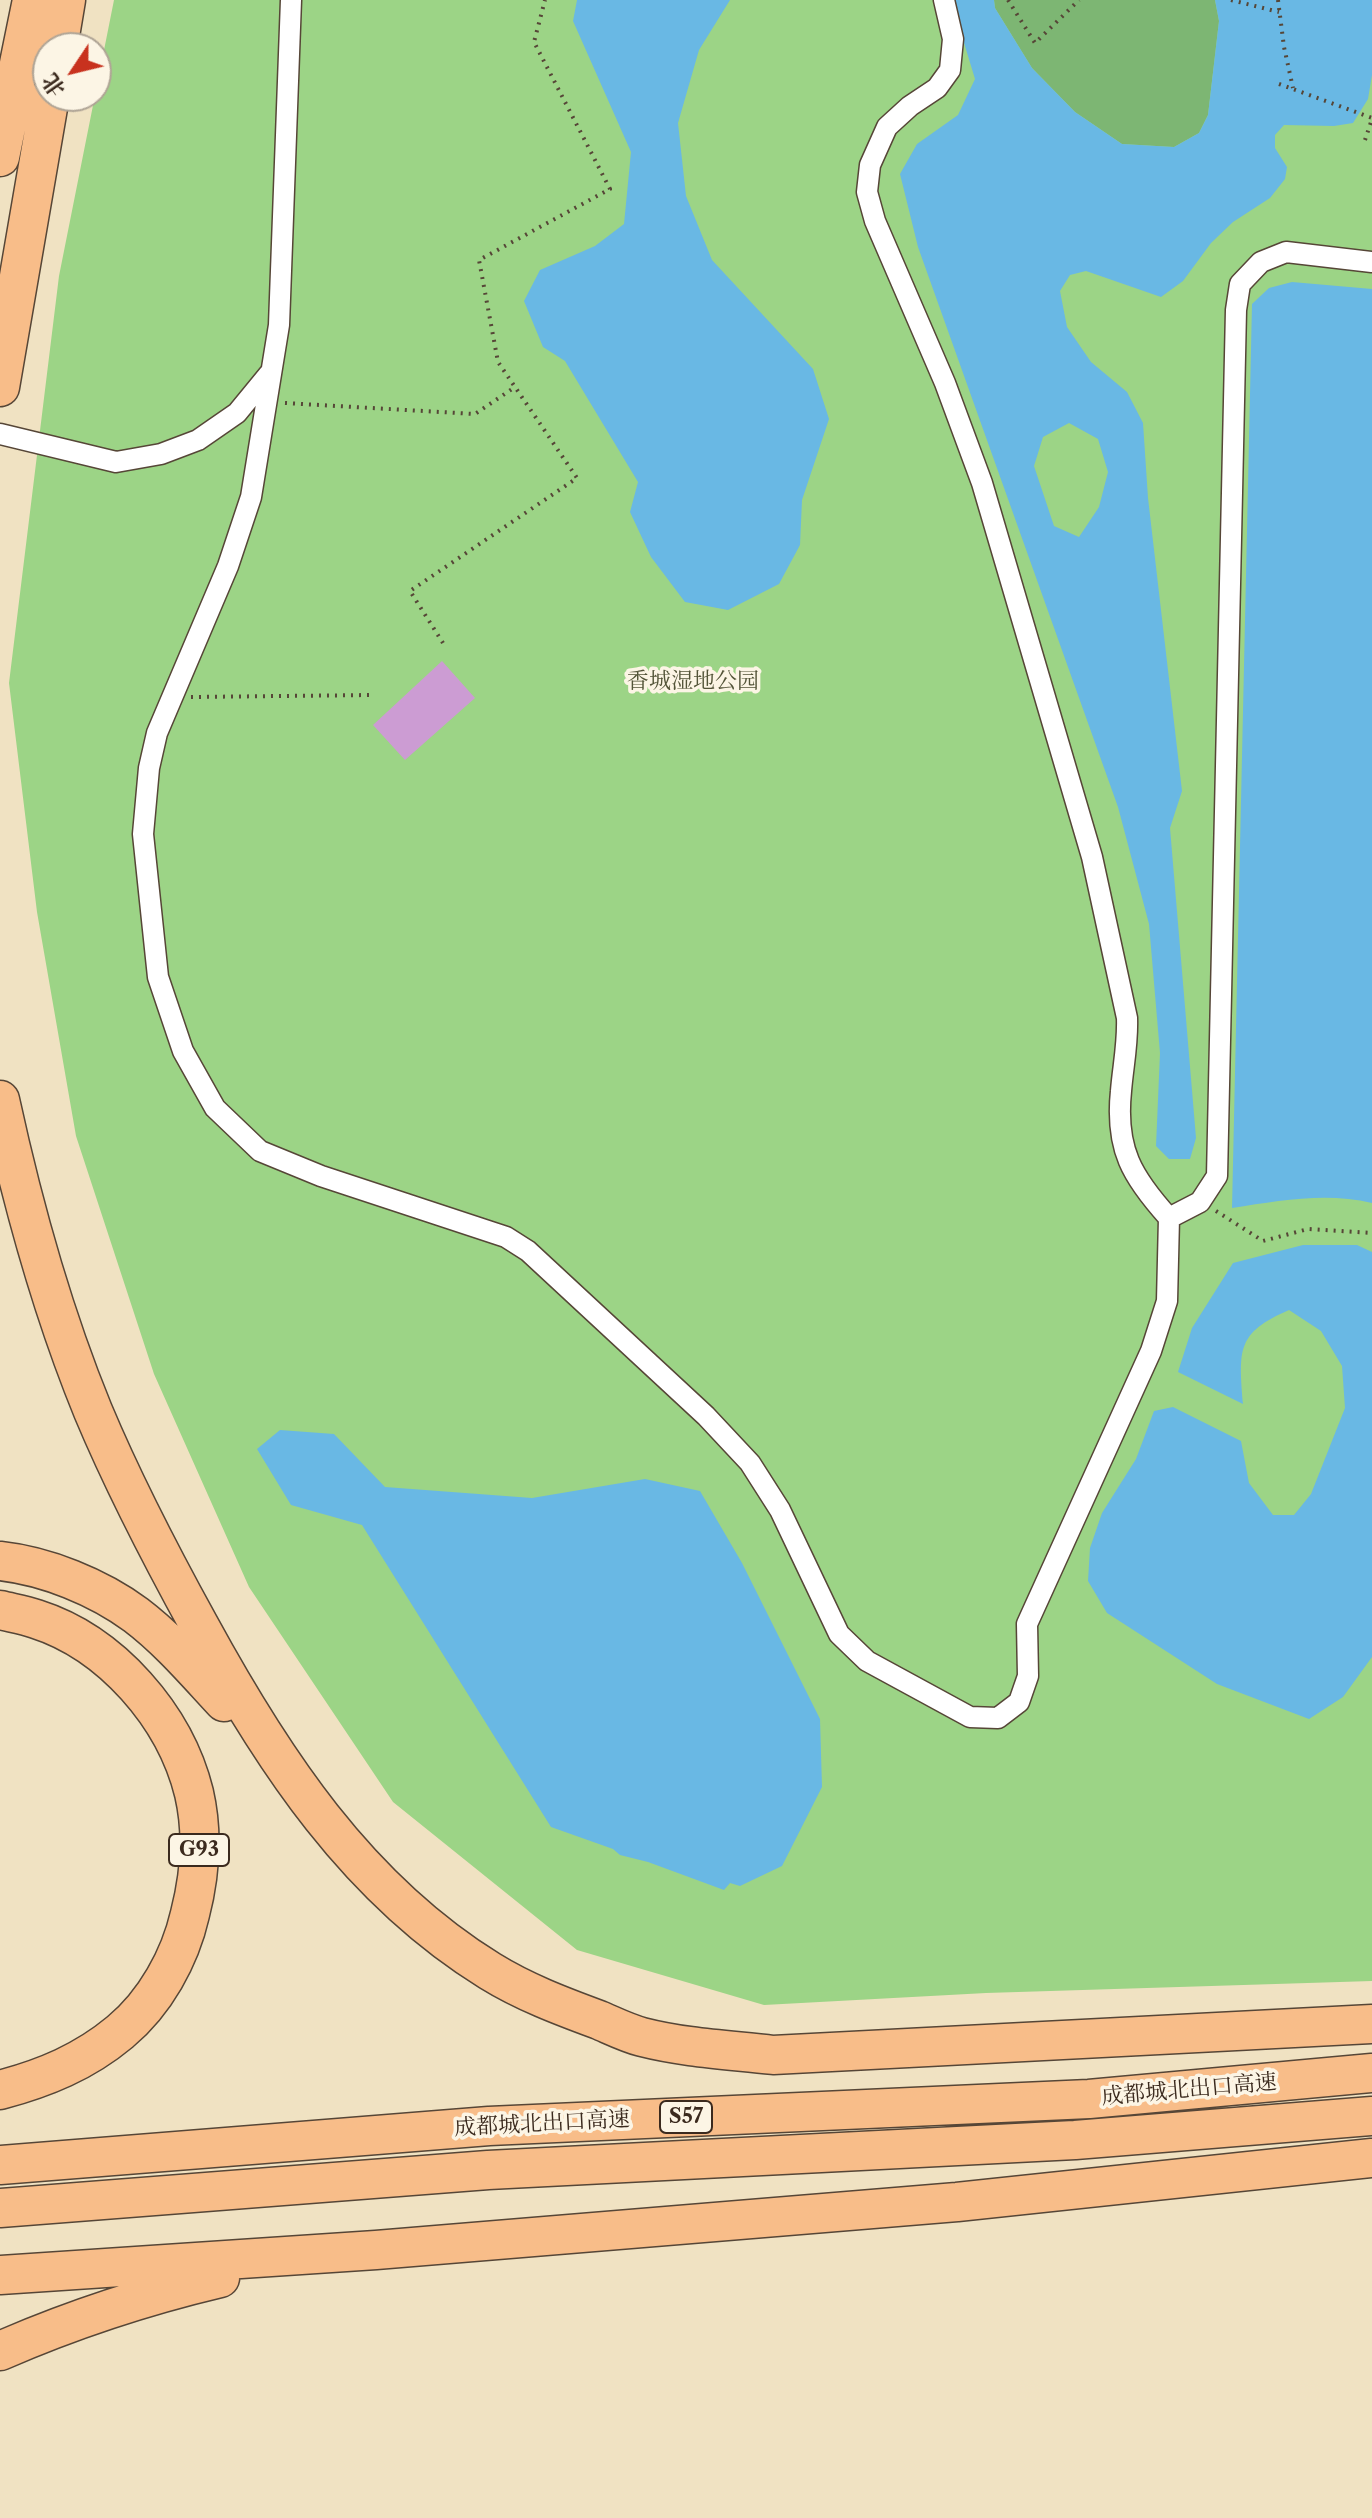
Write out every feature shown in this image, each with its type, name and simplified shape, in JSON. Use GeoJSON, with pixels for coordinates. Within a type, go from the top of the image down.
{"type":"FeatureCollection","features":[{"type":"Feature","properties":{"kind":"highway"},"geometry":{"type":"LineString","coordinates":[[0,157],[32,0]]}},
{"type":"Feature","properties":{"kind":"highway"},"geometry":{"type":"LineString","coordinates":[[61,32],[66,0]]}},
{"type":"Feature","properties":{"kind":"highway"},"geometry":{"type":"LineString","coordinates":[[0,387],[47,112]]}},
{"type":"Feature","properties":{"kind":"highway"},"geometry":{"type":"LineString","coordinates":[[0,1100],[33,1235],[92,1409],[133,1498],[192,1612],[236,1693],[294,1782],[335,1835],[377,1882],[415,1917],[460,1951],[538,1997],[641,2036],[699,2047],[773,2055],[1372,2024]]}},
{"type":"Feature","properties":{"kind":"highway"},"geometry":{"type":"LineString","coordinates":[[0,1561],[21,1563],[92,1589],[135,1615],[186,1661],[294,1782]]}},
{"type":"Feature","properties":{"kind":"highway","name":"G93"},"geometry":{"type":"LineString","coordinates":[[0,1610],[37,1619],[81,1641],[112,1663],[138,1688],[162,1719],[182,1760],[194,1793],[199,1835],[198,1881],[188,1925],[174,1962],[150,1999],[122,2031],[87,2057],[44,2078],[0,2090]]}},
{"type":"Feature","properties":{"kind":"highway","name":"成都城北出口高速"},"geometry":{"type":"LineString","coordinates":[[0,2165],[489,2126],[1089,2099],[1372,2073]]}},
{"type":"Feature","properties":{"kind":"highway","name":"成都城北出口高速"},"geometry":{"type":"LineString","coordinates":[[0,2208],[488,2170],[1075,2140],[1372,2116]]}},
{"type":"Feature","properties":{"kind":"highway"},"geometry":{"type":"LineString","coordinates":[[0,2275],[376,2250],[957,2202],[1372,2158]]}},
{"type":"Feature","properties":{"kind":"highway"},"geometry":{"type":"LineString","coordinates":[[0,2351],[104,2310],[161,2292],[275,2266],[376,2250]]}},
{"type":"Feature","properties":{"kind":"street"},"geometry":{"type":"LineString","coordinates":[[291,0],[279,325],[251,497],[228,566],[157,733],[149,768],[143,834],[158,977],[183,1051],[215,1108],[260,1151],[321,1176],[506,1237],[528,1251],[706,1416],[750,1463],[780,1510],[839,1634],[867,1661],[970,1717],[998,1718],[1019,1702],[1028,1676],[1027,1624],[1151,1351],[1167,1301],[1169,1218],[1129,1167],[1120,1139],[1121,1089],[1128,1045],[1127,1018],[1083,827],[982,483],[945,383],[875,221],[867,192],[870,165],[887,127],[910,106],[937,88],[950,70],[953,39],[944,0]]}},
{"type":"Feature","properties":{"kind":"street"},"geometry":{"type":"LineString","coordinates":[[1169,1218],[1200,1202],[1217,1176],[1235,342],[1240,284],[1261,262],[1286,252],[1372,262]]}},
{"type":"Feature","properties":{"kind":"street"},"geometry":{"type":"LineString","coordinates":[[0,434],[116,462],[161,454],[198,440],[237,413],[271,371]]}},
{"type":"Feature","properties":{"kind":"path"},"geometry":{"type":"LineString","coordinates":[[443,643],[410,591],[577,478],[498,362],[479,260],[610,189],[534,42],[545,0]]}},
{"type":"Feature","properties":{"kind":"path"},"geometry":{"type":"LineString","coordinates":[[1008,0],[1035,43],[1079,0]]}},
{"type":"Feature","properties":{"kind":"path"},"geometry":{"type":"LineString","coordinates":[[1231,0],[1279,12]]}},
{"type":"Feature","properties":{"kind":"path"},"geometry":{"type":"LineString","coordinates":[[1278,0],[1293,88]]}},
{"type":"Feature","properties":{"kind":"path"},"geometry":{"type":"LineString","coordinates":[[1279,84],[1372,118],[1365,140]]}},
{"type":"Feature","properties":{"kind":"path"},"geometry":{"type":"LineString","coordinates":[[266,402],[475,414],[515,387]]}},
{"type":"Feature","properties":{"kind":"path"},"geometry":{"type":"LineString","coordinates":[[172,698],[371,695]]}},
{"type":"Feature","properties":{"kind":"path"},"geometry":{"type":"LineString","coordinates":[[1200,1202],[1263,1241],[1308,1229],[1372,1233]]}},
{"type":"Feature","properties":{"kind":"green space","name":"香城湿地公园"},"geometry":{"type":"Polygon","coordinates":[[[114,0],[1372,0],[1372,1981],[986,1993],[764,2005],[577,1950],[393,1802],[249,1587],[154,1374],[76,1136],[37,912],[9,683],[59,276],[92,112],[112,112],[112,32],[108,32],[114,0]]]}},
{"type":"Feature","properties":{"kind":"green space"},"geometry":{"type":"Polygon","coordinates":[[[994,0],[1215,0],[1219,21],[1208,115],[1199,133],[1174,147],[1122,144],[1075,112],[1032,68],[995,8],[994,0]]]}},
{"type":"Feature","properties":{"kind":"water"},"geometry":{"type":"Polygon","coordinates":[[[577,0],[730,0],[699,50],[678,123],[686,196],[712,260],[813,369],[829,419],[802,500],[800,545],[779,584],[728,610],[685,602],[651,557],[630,512],[638,482],[565,361],[543,347],[524,301],[540,270],[595,246],[624,224],[631,152],[573,21],[577,0]]]}},
{"type":"Feature","properties":{"kind":"water"},"geometry":{"type":"Polygon","coordinates":[[[951,0],[994,0],[995,8],[1032,68],[1075,112],[1122,144],[1174,147],[1199,133],[1208,115],[1219,21],[1215,0],[1372,0],[1372,75],[1368,99],[1353,123],[1334,126],[1284,125],[1275,135],[1275,148],[1287,167],[1285,179],[1270,198],[1233,222],[1211,243],[1183,281],[1161,297],[1086,271],[1070,275],[1060,291],[1067,327],[1091,362],[1127,392],[1143,423],[1148,498],[1182,791],[1170,828],[1196,1138],[1190,1159],[1169,1159],[1156,1146],[1160,1053],[1149,924],[1118,807],[918,247],[900,174],[917,144],[958,115],[975,79],[951,0]],[[1069,423],[1043,437],[1034,466],[1054,526],[1079,537],[1099,507],[1108,472],[1098,439],[1069,423]]]}},
{"type":"Feature","properties":{"kind":"water"},"geometry":{"type":"Polygon","coordinates":[[[1292,282],[1372,289],[1372,1203],[1319,1198],[1232,1208],[1252,304],[1269,288],[1292,282]]]}},
{"type":"Feature","properties":{"kind":"water"},"geometry":{"type":"Polygon","coordinates":[[[1303,1245],[1357,1245],[1372,1252],[1372,1657],[1343,1697],[1309,1719],[1217,1684],[1107,1613],[1088,1581],[1090,1548],[1102,1513],[1136,1459],[1154,1411],[1173,1407],[1241,1441],[1249,1483],[1273,1515],[1294,1515],[1311,1494],[1345,1408],[1342,1366],[1321,1331],[1289,1310],[1259,1327],[1250,1336],[1242,1357],[1243,1404],[1178,1372],[1192,1328],[1233,1263],[1303,1245]]]}},
{"type":"Feature","properties":{"kind":"water"},"geometry":{"type":"Polygon","coordinates":[[[280,1430],[334,1434],[385,1487],[532,1498],[645,1479],[700,1491],[742,1563],[820,1719],[822,1787],[782,1866],[740,1886],[730,1883],[724,1890],[620,1855],[613,1849],[551,1827],[362,1525],[291,1505],[257,1449],[280,1430]]]}},
{"type":"Feature","properties":{"kind":"building"},"geometry":{"type":"Polygon","coordinates":[[[442,661],[475,698],[405,760],[373,725],[442,661]]]}}]}
